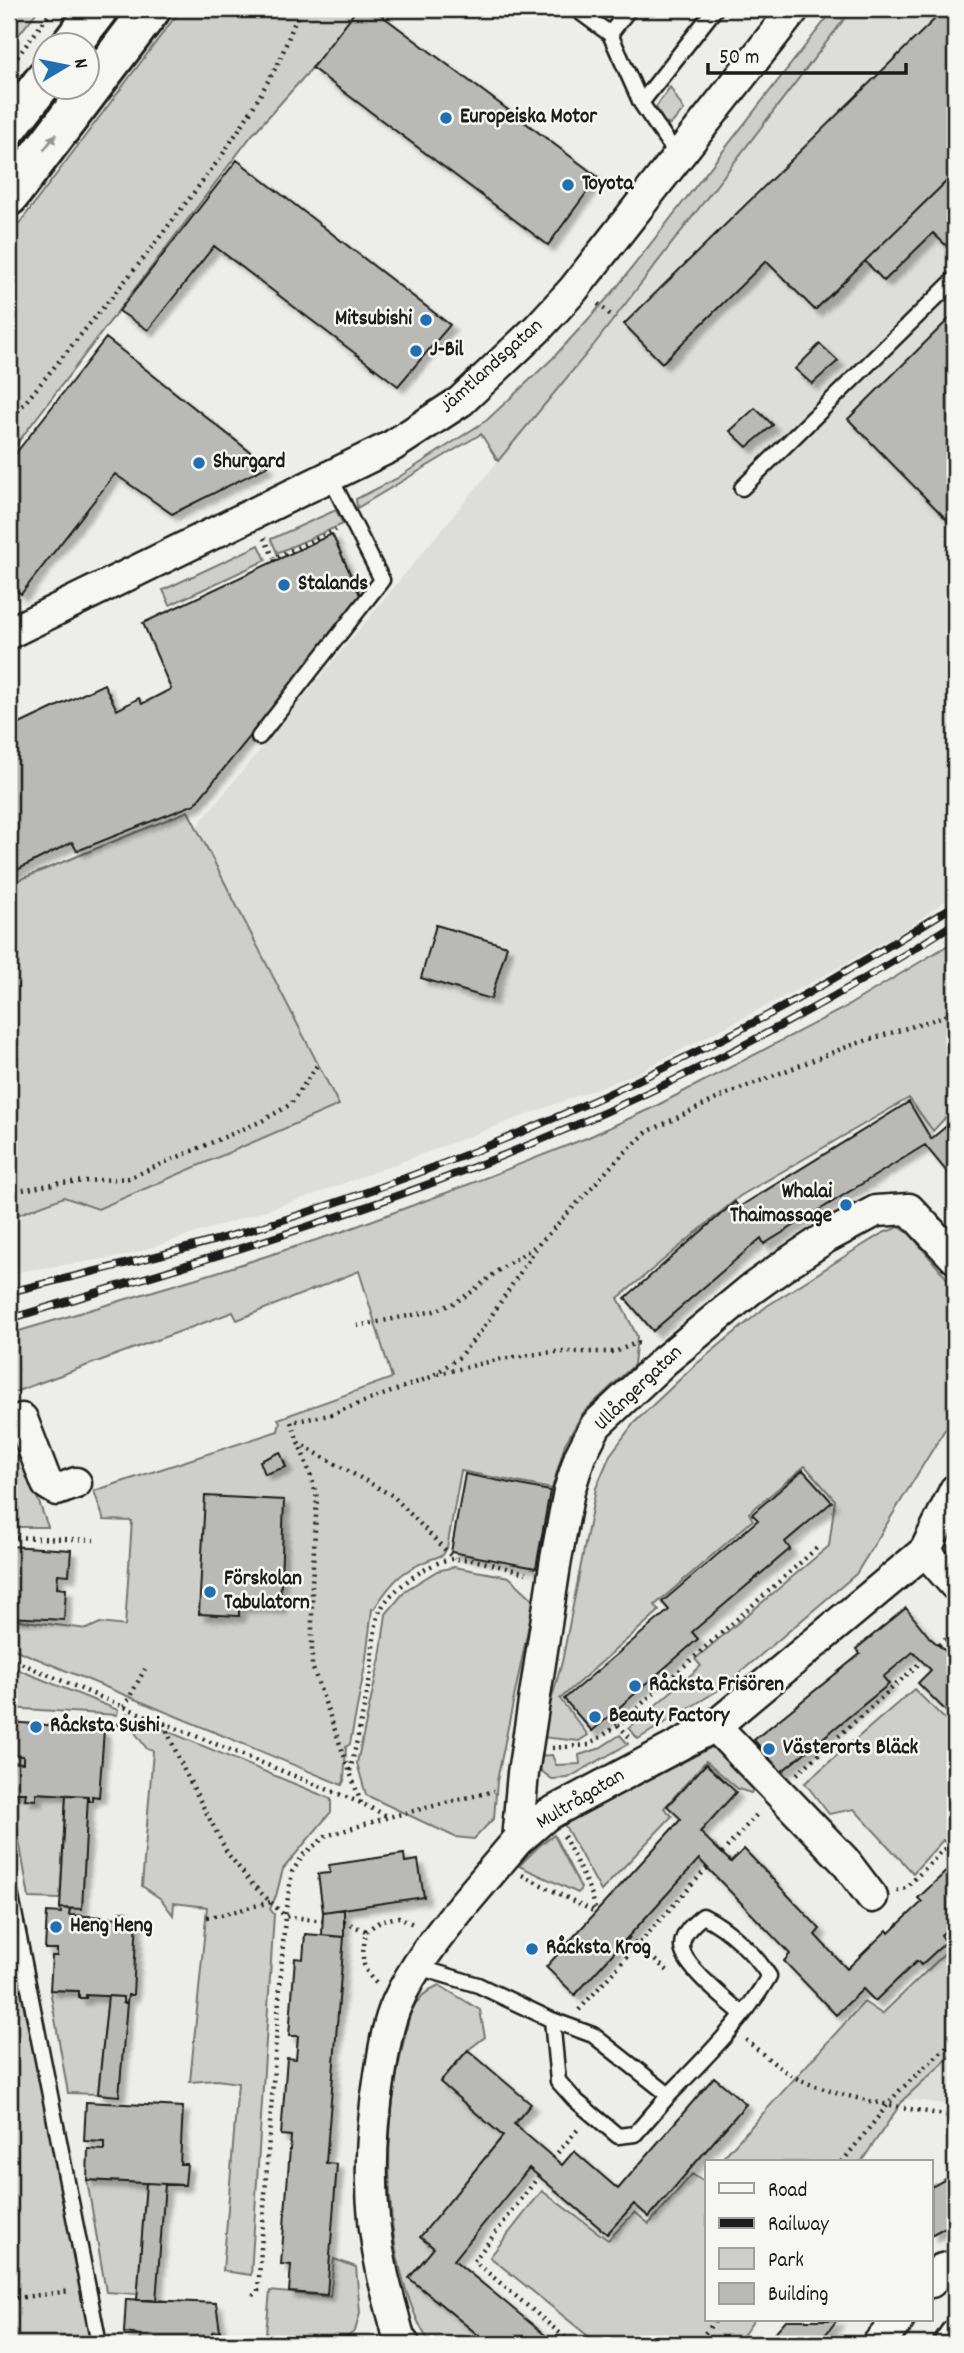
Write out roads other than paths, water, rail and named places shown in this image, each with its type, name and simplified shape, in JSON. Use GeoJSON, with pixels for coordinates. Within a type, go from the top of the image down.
{"type":"FeatureCollection","features":[{"type":"Feature","properties":{"kind":"main road"},"geometry":{"type":"LineString","coordinates":[[81,32],[98,9]]}},
{"type":"Feature","properties":{"kind":"main road"},"geometry":{"type":"LineString","coordinates":[[9,196],[151,9]]}},
{"type":"Feature","properties":{"kind":"main road"},"geometry":{"type":"LineString","coordinates":[[9,126],[32,96]]}},
{"type":"Feature","properties":{"kind":"street","name":"Jämtlandsgatan"},"geometry":{"type":"LineString","coordinates":[[9,633],[391,446],[461,401],[537,329],[573,290],[794,9]]}},
{"type":"Feature","properties":{"kind":"street","name":"Ullångergatan"},"geometry":{"type":"LineString","coordinates":[[515,1856],[527,1745],[556,1559],[569,1491],[580,1456],[596,1424],[664,1361],[750,1290],[827,1237],[876,1211],[909,1209],[955,1258]]}},
{"type":"Feature","properties":{"kind":"street"},"geometry":{"type":"LineString","coordinates":[[9,1423],[22,1419],[47,1484],[57,1490],[76,1483]]}},
{"type":"Feature","properties":{"kind":"street","name":"Multrågatan"},"geometry":{"type":"LineString","coordinates":[[398,2342],[374,2217],[371,2150],[387,2035],[396,2004],[434,1941],[463,1906],[515,1856],[553,1812],[715,1726],[925,1551],[955,1490]]}},
{"type":"Feature","properties":{"kind":"street"},"geometry":{"type":"LineString","coordinates":[[925,1551],[955,1585]]}},
{"type":"Feature","properties":{"kind":"street"},"geometry":{"type":"LineString","coordinates":[[715,1726],[844,1860],[872,1897]]}},
{"type":"Feature","properties":{"kind":"street"},"geometry":{"type":"LineString","coordinates":[[932,2281],[942,2269],[955,2266]]}},
{"type":"Feature","properties":{"kind":"street"},"geometry":{"type":"LineString","coordinates":[[878,2344],[897,2322]]}},
{"type":"Feature","properties":{"kind":"street"},"geometry":{"type":"LineString","coordinates":[[949,2344],[955,2335]]}},
{"type":"Feature","properties":{"kind":"lane"},"geometry":{"type":"LineString","coordinates":[[576,9],[611,34],[641,103],[679,155]]}},
{"type":"Feature","properties":{"kind":"lane"},"geometry":{"type":"LineString","coordinates":[[611,34],[629,9]]}},
{"type":"Feature","properties":{"kind":"lane"},"geometry":{"type":"LineString","coordinates":[[641,103],[715,9]]}},
{"type":"Feature","properties":{"kind":"lane"},"geometry":{"type":"LineString","coordinates":[[743,488],[955,279]]}},
{"type":"Feature","properties":{"kind":"lane"},"geometry":{"type":"LineString","coordinates":[[260,737],[382,580],[330,477]]}},
{"type":"Feature","properties":{"kind":"lane"},"geometry":{"type":"LineString","coordinates":[[9,1887],[99,2344]]}},
{"type":"Feature","properties":{"kind":"lane"},"geometry":{"type":"LineString","coordinates":[[559,2022],[558,2081],[574,2099],[618,2136],[635,2134],[742,2014],[769,1976],[758,1960],[713,1921],[703,1916],[685,1934],[681,1945],[682,1953],[694,1970],[742,2014]]}},
{"type":"Feature","properties":{"kind":"lane"},"geometry":{"type":"LineString","coordinates":[[418,1967],[478,1985],[593,2035],[669,2095]]}},
{"type":"Feature","properties":{"kind":"railway"},"geometry":{"type":"LineString","coordinates":[[9,1292],[161,1255],[274,1223],[370,1191],[486,1147],[600,1098],[713,1044],[816,989],[955,905]]}},
{"type":"Feature","properties":{"kind":"railway"},"geometry":{"type":"LineString","coordinates":[[9,1319],[299,1229],[414,1190],[534,1143],[719,1058],[839,993],[955,923]]}},
{"type":"Feature","properties":{"kind":"place","name":"Europeiska Motor"},"geometry":{"type":"Point","coordinates":[446,118]}},
{"type":"Feature","properties":{"kind":"place","name":"Toyota"},"geometry":{"type":"Point","coordinates":[568,185]}},
{"type":"Feature","properties":{"kind":"place","name":"Mitsubishi"},"geometry":{"type":"Point","coordinates":[426,320]}},
{"type":"Feature","properties":{"kind":"place","name":"J-Bil"},"geometry":{"type":"Point","coordinates":[416,351]}},
{"type":"Feature","properties":{"kind":"place","name":"Shurgard"},"geometry":{"type":"Point","coordinates":[199,463]}},
{"type":"Feature","properties":{"kind":"place","name":"Stalands"},"geometry":{"type":"Point","coordinates":[284,585]}},
{"type":"Feature","properties":{"kind":"place","name":"Whalai Thaimassage"},"geometry":{"type":"Point","coordinates":[846,1205]}},
{"type":"Feature","properties":{"kind":"place","name":"Förskolan Tabulatorn"},"geometry":{"type":"Point","coordinates":[210,1592]}},
{"type":"Feature","properties":{"kind":"place","name":"Råcksta Frisören"},"geometry":{"type":"Point","coordinates":[635,1686]}},
{"type":"Feature","properties":{"kind":"place","name":"Beauty Factory"},"geometry":{"type":"Point","coordinates":[595,1717]}},
{"type":"Feature","properties":{"kind":"place","name":"Råcksta Sushi"},"geometry":{"type":"Point","coordinates":[36,1727]}},
{"type":"Feature","properties":{"kind":"place","name":"Västerorts Bläck"},"geometry":{"type":"Point","coordinates":[769,1749]}},
{"type":"Feature","properties":{"kind":"place","name":"Heng Heng"},"geometry":{"type":"Point","coordinates":[56,1927]}},
{"type":"Feature","properties":{"kind":"place","name":"Råcksta Krog"},"geometry":{"type":"Point","coordinates":[532,1949]}}]}
